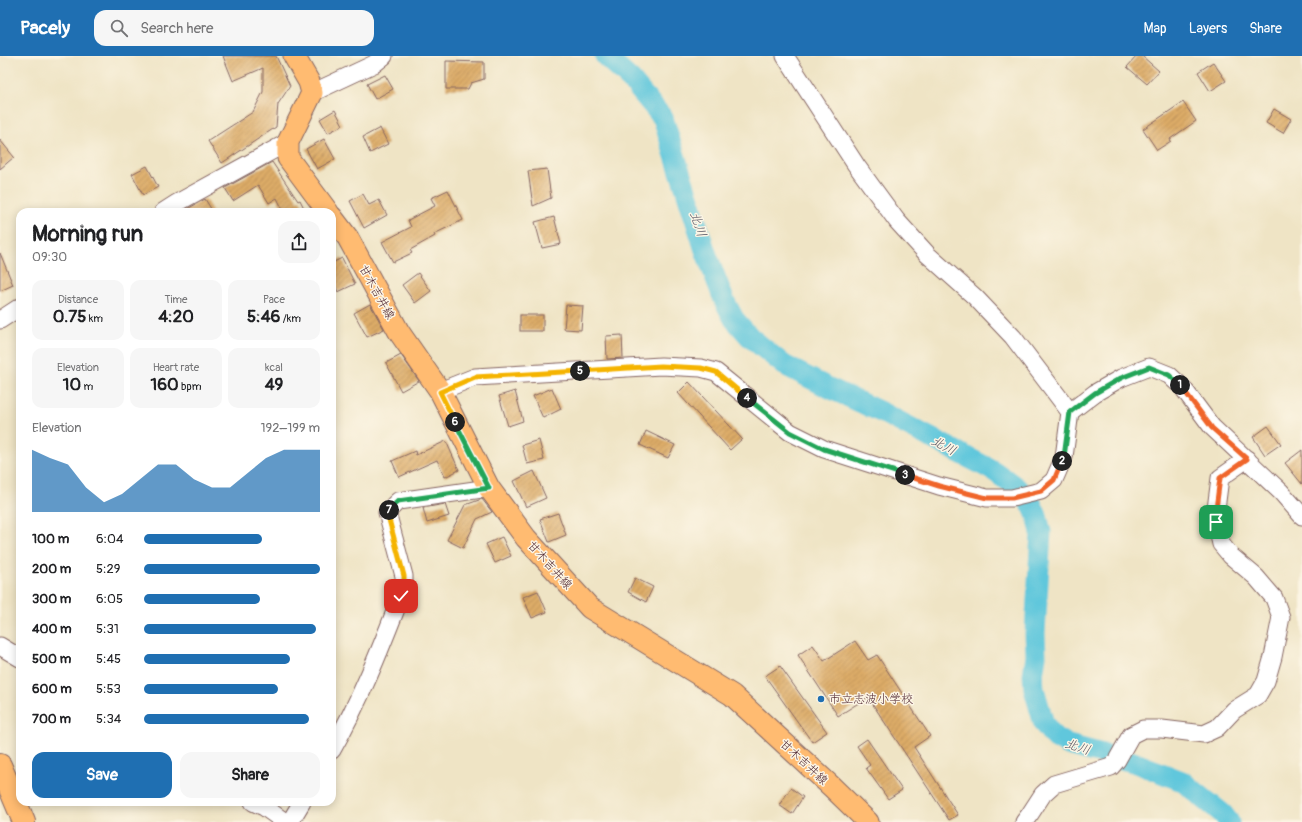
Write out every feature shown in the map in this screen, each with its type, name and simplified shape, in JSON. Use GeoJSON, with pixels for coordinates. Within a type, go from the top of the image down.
{"type":"FeatureCollection","features":[{"type":"Feature","properties":{"kind":"highway"},"geometry":{"type":"LineString","coordinates":[[0,765],[16,803]]}},
{"type":"Feature","properties":{"kind":"highway"},"geometry":{"type":"LineString","coordinates":[[17,806],[24,822]]}},
{"type":"Feature","properties":{"kind":"main road"},"geometry":{"type":"LineString","coordinates":[[294,56],[309,82],[312,93],[288,142],[288,158],[325,208]]}},
{"type":"Feature","properties":{"kind":"main road","name":"甘木吉井線"},"geometry":{"type":"LineString","coordinates":[[336,222],[348,238],[399,332],[440,392],[489,488],[526,538],[590,608],[732,695],[868,822]]}},
{"type":"Feature","properties":{"kind":"street"},"geometry":{"type":"LineString","coordinates":[[312,93],[374,64],[384,56]]}},
{"type":"Feature","properties":{"kind":"street"},"geometry":{"type":"LineString","coordinates":[[440,392],[475,377],[661,366],[701,368],[716,372],[790,432],[824,449],[939,486],[987,498],[1012,498],[1041,491],[1054,480],[1064,457],[1070,412],[1013,336],[975,297],[928,255],[897,221],[856,165],[785,56]]}},
{"type":"Feature","properties":{"kind":"street"},"geometry":{"type":"LineString","coordinates":[[169,208],[288,142]]}},
{"type":"Feature","properties":{"kind":"street"},"geometry":{"type":"LineString","coordinates":[[0,320],[16,310]]}},
{"type":"Feature","properties":{"kind":"street"},"geometry":{"type":"LineString","coordinates":[[1070,412],[1095,393],[1121,378],[1149,367],[1169,375],[1183,388],[1212,428],[1281,492],[1302,516]]}},
{"type":"Feature","properties":{"kind":"street"},"geometry":{"type":"LineString","coordinates":[[1024,822],[1043,794],[1054,784],[1111,767],[1117,760],[1131,735],[1143,729],[1162,729],[1204,734],[1217,728],[1234,710],[1258,695],[1266,681],[1270,669],[1281,617],[1274,598],[1256,577],[1231,556],[1221,544],[1216,522],[1220,478],[1247,459]]}},
{"type":"Feature","properties":{"kind":"street"},"geometry":{"type":"LineString","coordinates":[[336,742],[379,652],[404,591],[404,576],[387,512],[398,501],[489,488]]}},
{"type":"Feature","properties":{"kind":"street"},"geometry":{"type":"LineString","coordinates":[[0,646],[16,656]]}},
{"type":"Feature","properties":{"kind":"street"},"geometry":{"type":"LineString","coordinates":[[262,806],[285,822]]}},
{"type":"Feature","properties":{"kind":"street"},"geometry":{"type":"LineString","coordinates":[[290,822],[300,806]]}},
{"type":"Feature","properties":{"kind":"building"},"geometry":{"type":"Polygon","coordinates":[[[223,56],[276,56],[290,86],[278,104],[276,127],[222,163],[208,141],[253,112],[263,92],[263,68],[233,81],[223,56]]]}},
{"type":"Feature","properties":{"kind":"building"},"geometry":{"type":"Polygon","coordinates":[[[1137,56],[1142,56],[1159,71],[1147,84],[1127,67],[1137,56]]]}},
{"type":"Feature","properties":{"kind":"building"},"geometry":{"type":"Polygon","coordinates":[[[446,61],[484,62],[484,79],[471,83],[468,89],[446,89],[446,61]]]}},
{"type":"Feature","properties":{"kind":"building"},"geometry":{"type":"Polygon","coordinates":[[[1213,62],[1226,81],[1210,91],[1198,72],[1213,62]]]}},
{"type":"Feature","properties":{"kind":"building"},"geometry":{"type":"Polygon","coordinates":[[[385,75],[393,89],[375,99],[367,84],[385,75]]]}},
{"type":"Feature","properties":{"kind":"building"},"geometry":{"type":"Polygon","coordinates":[[[1183,102],[1196,121],[1157,150],[1143,129],[1183,102]]]}},
{"type":"Feature","properties":{"kind":"building"},"geometry":{"type":"Polygon","coordinates":[[[1274,109],[1291,119],[1283,133],[1266,123],[1274,109]]]}},
{"type":"Feature","properties":{"kind":"building"},"geometry":{"type":"Polygon","coordinates":[[[335,110],[343,125],[328,133],[320,119],[335,110]]]}},
{"type":"Feature","properties":{"kind":"building"},"geometry":{"type":"Polygon","coordinates":[[[380,128],[388,144],[370,153],[363,137],[380,128]]]}},
{"type":"Feature","properties":{"kind":"building"},"geometry":{"type":"Polygon","coordinates":[[[324,139],[335,159],[317,169],[306,149],[324,139]]]}},
{"type":"Feature","properties":{"kind":"building"},"geometry":{"type":"Polygon","coordinates":[[[0,140],[14,157],[0,169],[0,140]]]}},
{"type":"Feature","properties":{"kind":"building"},"geometry":{"type":"Polygon","coordinates":[[[272,162],[298,201],[300,200],[304,208],[282,208],[277,198],[269,203],[258,185],[233,201],[225,188],[272,162]]]}},
{"type":"Feature","properties":{"kind":"building"},"geometry":{"type":"Polygon","coordinates":[[[147,166],[158,187],[143,195],[132,174],[147,166]]]}},
{"type":"Feature","properties":{"kind":"building"},"geometry":{"type":"Polygon","coordinates":[[[547,169],[551,198],[533,206],[528,171],[547,169]]]}},
{"type":"Feature","properties":{"kind":"building"},"geometry":{"type":"Polygon","coordinates":[[[448,190],[463,220],[434,234],[435,236],[410,250],[412,253],[393,262],[382,242],[411,227],[408,220],[435,206],[431,198],[448,190]]]}},
{"type":"Feature","properties":{"kind":"building"},"geometry":{"type":"Polygon","coordinates":[[[363,194],[369,205],[379,200],[387,215],[364,228],[350,201],[363,194]]]}},
{"type":"Feature","properties":{"kind":"building"},"geometry":{"type":"Polygon","coordinates":[[[205,199],[211,208],[189,208],[205,199]]]}},
{"type":"Feature","properties":{"kind":"building"},"geometry":{"type":"Polygon","coordinates":[[[554,217],[561,244],[542,248],[535,222],[554,217]]]}},
{"type":"Feature","properties":{"kind":"building"},"geometry":{"type":"Polygon","coordinates":[[[0,253],[13,285],[0,291],[0,253]]]}},
{"type":"Feature","properties":{"kind":"building"},"geometry":{"type":"Polygon","coordinates":[[[342,258],[355,284],[338,292],[336,288],[336,261],[342,258]]]}},
{"type":"Feature","properties":{"kind":"building"},"geometry":{"type":"Polygon","coordinates":[[[418,273],[431,291],[415,303],[402,285],[418,273]]]}},
{"type":"Feature","properties":{"kind":"building"},"geometry":{"type":"Polygon","coordinates":[[[370,304],[384,329],[367,337],[354,313],[370,304]]]}},
{"type":"Feature","properties":{"kind":"building"},"geometry":{"type":"Polygon","coordinates":[[[566,305],[583,306],[581,330],[564,329],[566,305]]]}},
{"type":"Feature","properties":{"kind":"building"},"geometry":{"type":"Polygon","coordinates":[[[520,315],[543,315],[543,331],[520,331],[520,315]]]}},
{"type":"Feature","properties":{"kind":"building"},"geometry":{"type":"Polygon","coordinates":[[[622,335],[623,358],[607,359],[606,336],[622,335]]]}},
{"type":"Feature","properties":{"kind":"building"},"geometry":{"type":"Polygon","coordinates":[[[401,355],[419,381],[401,391],[386,363],[401,355]]]}},
{"type":"Feature","properties":{"kind":"building"},"geometry":{"type":"Polygon","coordinates":[[[689,382],[742,439],[730,450],[678,393],[689,382]]]}},
{"type":"Feature","properties":{"kind":"building"},"geometry":{"type":"Polygon","coordinates":[[[552,388],[561,409],[543,418],[533,396],[552,388]]]}},
{"type":"Feature","properties":{"kind":"building"},"geometry":{"type":"Polygon","coordinates":[[[515,391],[523,421],[508,426],[499,396],[515,391]]]}},
{"type":"Feature","properties":{"kind":"building"},"geometry":{"type":"Polygon","coordinates":[[[1268,426],[1281,444],[1265,455],[1253,437],[1268,426]]]}},
{"type":"Feature","properties":{"kind":"building"},"geometry":{"type":"Polygon","coordinates":[[[646,431],[675,445],[668,458],[640,445],[646,431]]]}},
{"type":"Feature","properties":{"kind":"building"},"geometry":{"type":"Polygon","coordinates":[[[539,440],[544,460],[527,464],[522,445],[539,440]]]}},
{"type":"Feature","properties":{"kind":"building"},"geometry":{"type":"Polygon","coordinates":[[[446,441],[459,470],[445,477],[437,460],[399,477],[392,461],[415,451],[416,455],[446,441]]]}},
{"type":"Feature","properties":{"kind":"building"},"geometry":{"type":"Polygon","coordinates":[[[1302,450],[1302,484],[1285,463],[1302,450]]]}},
{"type":"Feature","properties":{"kind":"building"},"geometry":{"type":"Polygon","coordinates":[[[534,471],[546,498],[526,507],[514,481],[534,471]]]}},
{"type":"Feature","properties":{"kind":"building"},"geometry":{"type":"Polygon","coordinates":[[[482,499],[492,512],[477,519],[463,548],[447,540],[465,505],[482,499]]]}},
{"type":"Feature","properties":{"kind":"building"},"geometry":{"type":"Polygon","coordinates":[[[445,504],[449,516],[427,523],[423,508],[445,504]]]}},
{"type":"Feature","properties":{"kind":"building"},"geometry":{"type":"Polygon","coordinates":[[[558,513],[566,535],[549,542],[540,519],[558,513]]]}},
{"type":"Feature","properties":{"kind":"building"},"geometry":{"type":"Polygon","coordinates":[[[502,537],[511,556],[495,563],[486,544],[502,537]]]}},
{"type":"Feature","properties":{"kind":"building"},"geometry":{"type":"Polygon","coordinates":[[[635,578],[653,587],[646,602],[628,592],[635,578]]]}},
{"type":"Feature","properties":{"kind":"building"},"geometry":{"type":"Polygon","coordinates":[[[538,591],[547,612],[532,618],[523,597],[538,591]]]}},
{"type":"Feature","properties":{"kind":"building"},"geometry":{"type":"Polygon","coordinates":[[[855,641],[868,660],[877,655],[930,736],[914,747],[958,815],[949,820],[868,697],[838,716],[798,655],[813,645],[824,661],[855,641]]]}},
{"type":"Feature","properties":{"kind":"building"},"geometry":{"type":"Polygon","coordinates":[[[780,666],[827,732],[812,742],[765,676],[780,666]]]}},
{"type":"Feature","properties":{"kind":"building"},"geometry":{"type":"Polygon","coordinates":[[[867,739],[902,790],[888,799],[866,768],[870,765],[857,746],[867,739]]]}},
{"type":"Feature","properties":{"kind":"building"},"geometry":{"type":"Polygon","coordinates":[[[791,788],[803,797],[792,814],[779,805],[791,788]]]}},
{"type":"Feature","properties":{"kind":"waterway","name":"北川"},"geometry":{"type":"LineString","coordinates":[[605,56],[631,80],[663,118],[705,250],[724,300],[734,319],[750,337],[784,365],[883,413],[994,471],[1016,487],[1032,505],[1037,516],[1041,532],[1035,633],[1036,656],[1033,675],[1034,689],[1044,724],[1054,737],[1068,745],[1133,762],[1182,781],[1223,814],[1229,822]]}},
{"type":"Feature","properties":{"kind":"place","name":"市立志波小学校"},"geometry":{"type":"Point","coordinates":[821,699]}},
{"type":"Feature","properties":{"kind":"route"},"geometry":{"type":"LineString","coordinates":[[401,596],[404,591],[404,576],[387,512],[398,501],[489,488],[440,392],[475,377],[661,366],[701,368],[716,372],[790,432],[824,449],[939,486],[987,498],[1012,498],[1041,491],[1054,480],[1064,457],[1070,412],[1095,393],[1121,378],[1149,367],[1169,375],[1183,388],[1212,428],[1247,459],[1220,478],[1216,522]]}}]}
